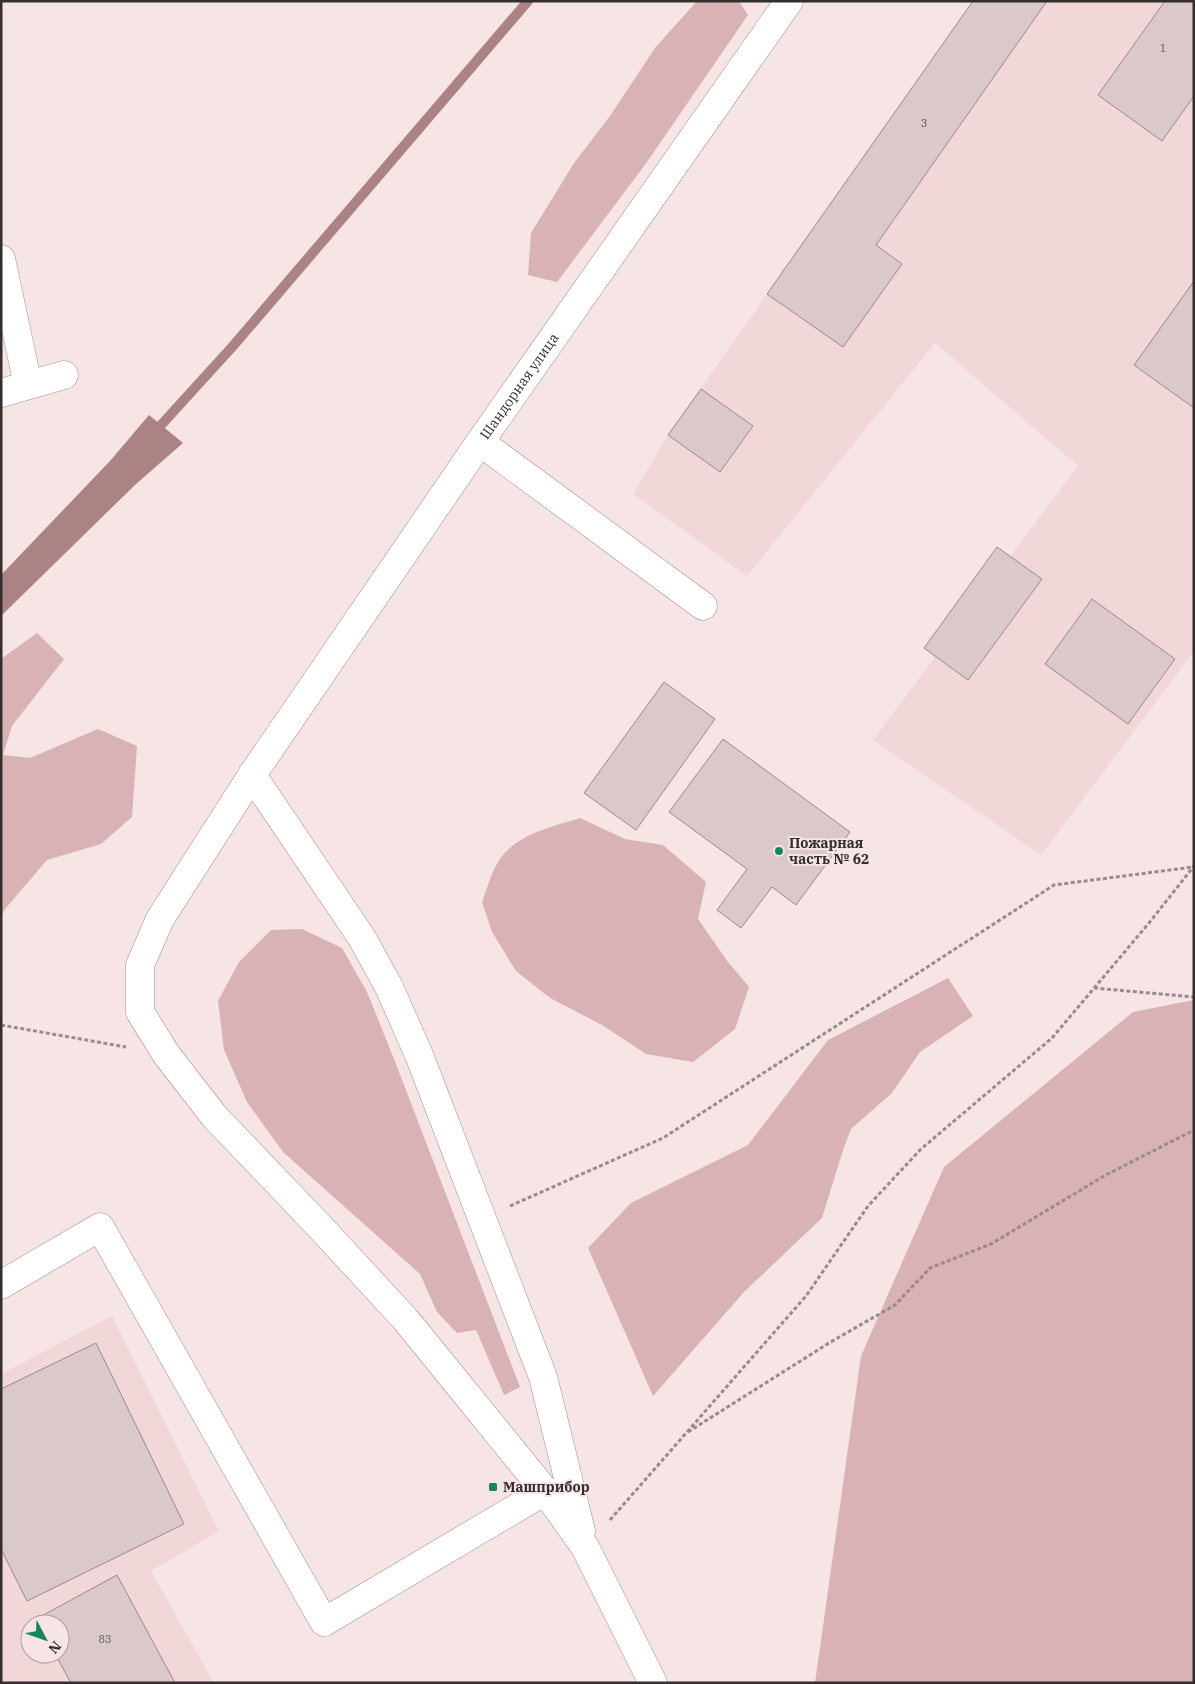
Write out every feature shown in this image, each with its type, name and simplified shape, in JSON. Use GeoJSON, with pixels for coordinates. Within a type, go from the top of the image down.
{"type":"FeatureCollection","features":[{"type":"Feature","properties":{"kind":"street","name":"Шандорная улица"},"geometry":{"type":"LineString","coordinates":[[586,1547],[545,1491],[406,1320],[322,1228],[214,1116],[166,1054],[140,1012],[140,965],[160,920],[252,775],[480,442],[789,1]]}},
{"type":"Feature","properties":{"kind":"street"},"geometry":{"type":"LineString","coordinates":[[1,259],[28,385]]}},
{"type":"Feature","properties":{"kind":"street"},"geometry":{"type":"LineString","coordinates":[[1,393],[64,375]]}},
{"type":"Feature","properties":{"kind":"street"},"geometry":{"type":"LineString","coordinates":[[480,442],[703,606]]}},
{"type":"Feature","properties":{"kind":"street"},"geometry":{"type":"LineString","coordinates":[[252,775],[362,938],[389,987],[419,1055],[543,1377],[586,1547],[653,1683]]}},
{"type":"Feature","properties":{"kind":"street"},"geometry":{"type":"LineString","coordinates":[[1,1285],[100,1227],[324,1622],[545,1491]]}},
{"type":"Feature","properties":{"kind":"path"},"geometry":{"type":"LineString","coordinates":[[482,1218],[663,1138],[1054,885],[1193,867]]}},
{"type":"Feature","properties":{"kind":"path"},"geometry":{"type":"LineString","coordinates":[[586,1547],[806,1296],[868,1206],[921,1149],[1052,1038],[1149,923],[1193,867]]}},
{"type":"Feature","properties":{"kind":"path"},"geometry":{"type":"LineString","coordinates":[[1094,988],[1194,997]]}},
{"type":"Feature","properties":{"kind":"path"},"geometry":{"type":"LineString","coordinates":[[1,1025],[166,1054]]}},
{"type":"Feature","properties":{"kind":"path"},"geometry":{"type":"LineString","coordinates":[[685,1434],[828,1343],[895,1305],[930,1268],[991,1244],[1104,1176],[1194,1130]]}},
{"type":"Feature","properties":{"kind":"shaded area"},"geometry":{"type":"Polygon","coordinates":[[[697,1],[739,1],[748,15],[647,162],[557,282],[528,275],[531,233],[574,163],[610,116],[655,48],[697,1]]]}},
{"type":"Feature","properties":{"kind":"shaded area"},"geometry":{"type":"Polygon","coordinates":[[[973,1],[1194,1],[1194,651],[1041,855],[873,740],[1078,466],[935,343],[747,576],[633,494],[668,435],[973,1]]]}},
{"type":"Feature","properties":{"kind":"shaded area"},"geometry":{"type":"Polygon","coordinates":[[[149,415],[183,443],[136,484],[1,616],[1,575],[110,461],[149,415]]]}},
{"type":"Feature","properties":{"kind":"shaded area"},"geometry":{"type":"Polygon","coordinates":[[[37,633],[64,659],[12,726],[3,755],[30,758],[98,729],[137,746],[132,817],[101,844],[47,860],[5,909],[1,917],[1,659],[37,633]]]}},
{"type":"Feature","properties":{"kind":"shaded area"},"geometry":{"type":"Polygon","coordinates":[[[580,818],[625,839],[663,845],[706,882],[698,919],[728,962],[749,987],[735,1029],[693,1062],[646,1054],[602,1025],[550,998],[516,971],[492,932],[482,902],[493,871],[505,852],[524,838],[546,828],[580,818]]]}},
{"type":"Feature","properties":{"kind":"shaded area"},"geometry":{"type":"Polygon","coordinates":[[[302,929],[342,948],[367,992],[520,1387],[504,1395],[476,1330],[457,1333],[437,1312],[420,1274],[283,1152],[247,1102],[224,1050],[218,1001],[239,962],[271,930],[302,929]]]}},
{"type":"Feature","properties":{"kind":"shaded area"},"geometry":{"type":"Polygon","coordinates":[[[948,978],[973,1016],[920,1052],[892,1093],[851,1129],[822,1218],[744,1292],[653,1396],[588,1248],[631,1203],[748,1145],[828,1040],[948,978]]]}},
{"type":"Feature","properties":{"kind":"shaded area"},"geometry":{"type":"Polygon","coordinates":[[[1194,1000],[1194,1683],[815,1683],[861,1356],[944,1167],[1133,1012],[1194,1000]]]}},
{"type":"Feature","properties":{"kind":"shaded area"},"geometry":{"type":"Polygon","coordinates":[[[112,1316],[219,1531],[151,1571],[214,1683],[1,1683],[1,1374],[112,1316]]]}},
{"type":"Feature","properties":{"kind":"building"},"geometry":{"type":"Polygon","coordinates":[[[973,1],[1047,1],[876,245],[902,264],[843,347],[767,294],[973,1]]]}},
{"type":"Feature","properties":{"kind":"building"},"geometry":{"type":"Polygon","coordinates":[[[1165,1],[1194,1],[1194,96],[1162,141],[1098,95],[1165,1]]]}},
{"type":"Feature","properties":{"kind":"building"},"geometry":{"type":"Polygon","coordinates":[[[1194,281],[1194,408],[1134,365],[1194,281]]]}},
{"type":"Feature","properties":{"kind":"building"},"geometry":{"type":"Polygon","coordinates":[[[701,389],[753,426],[720,472],[668,435],[701,389]]]}},
{"type":"Feature","properties":{"kind":"building"},"geometry":{"type":"Polygon","coordinates":[[[997,547],[1042,579],[968,680],[924,648],[997,547]]]}},
{"type":"Feature","properties":{"kind":"building"},"geometry":{"type":"Polygon","coordinates":[[[1092,599],[1175,659],[1128,724],[1045,664],[1092,599]]]}},
{"type":"Feature","properties":{"kind":"building"},"geometry":{"type":"Polygon","coordinates":[[[664,682],[715,719],[636,830],[584,793],[664,682]]]}},
{"type":"Feature","properties":{"kind":"building","name":"Пожарная часть № 62"},"geometry":{"type":"Polygon","coordinates":[[[723,739],[850,832],[796,905],[772,887],[741,928],[717,910],[747,869],[669,812],[723,739]]]}},
{"type":"Feature","properties":{"kind":"building"},"geometry":{"type":"Polygon","coordinates":[[[96,1343],[184,1524],[27,1601],[1,1549],[1,1389],[96,1343]]]}},
{"type":"Feature","properties":{"kind":"building"},"geometry":{"type":"Polygon","coordinates":[[[117,1575],[175,1683],[71,1683],[61,1664],[70,1664],[70,1614],[45,1614],[117,1575]]]}},
{"type":"Feature","properties":{"kind":"waterway"},"geometry":{"type":"LineString","coordinates":[[152,435],[233,346],[528,1]]}},
{"type":"Feature","properties":{"kind":"place","name":"Пожарная часть № 62"},"geometry":{"type":"Point","coordinates":[779,851]}},
{"type":"Feature","properties":{"kind":"place","name":"Машприбор"},"geometry":{"type":"Point","coordinates":[493,1487]}}]}
